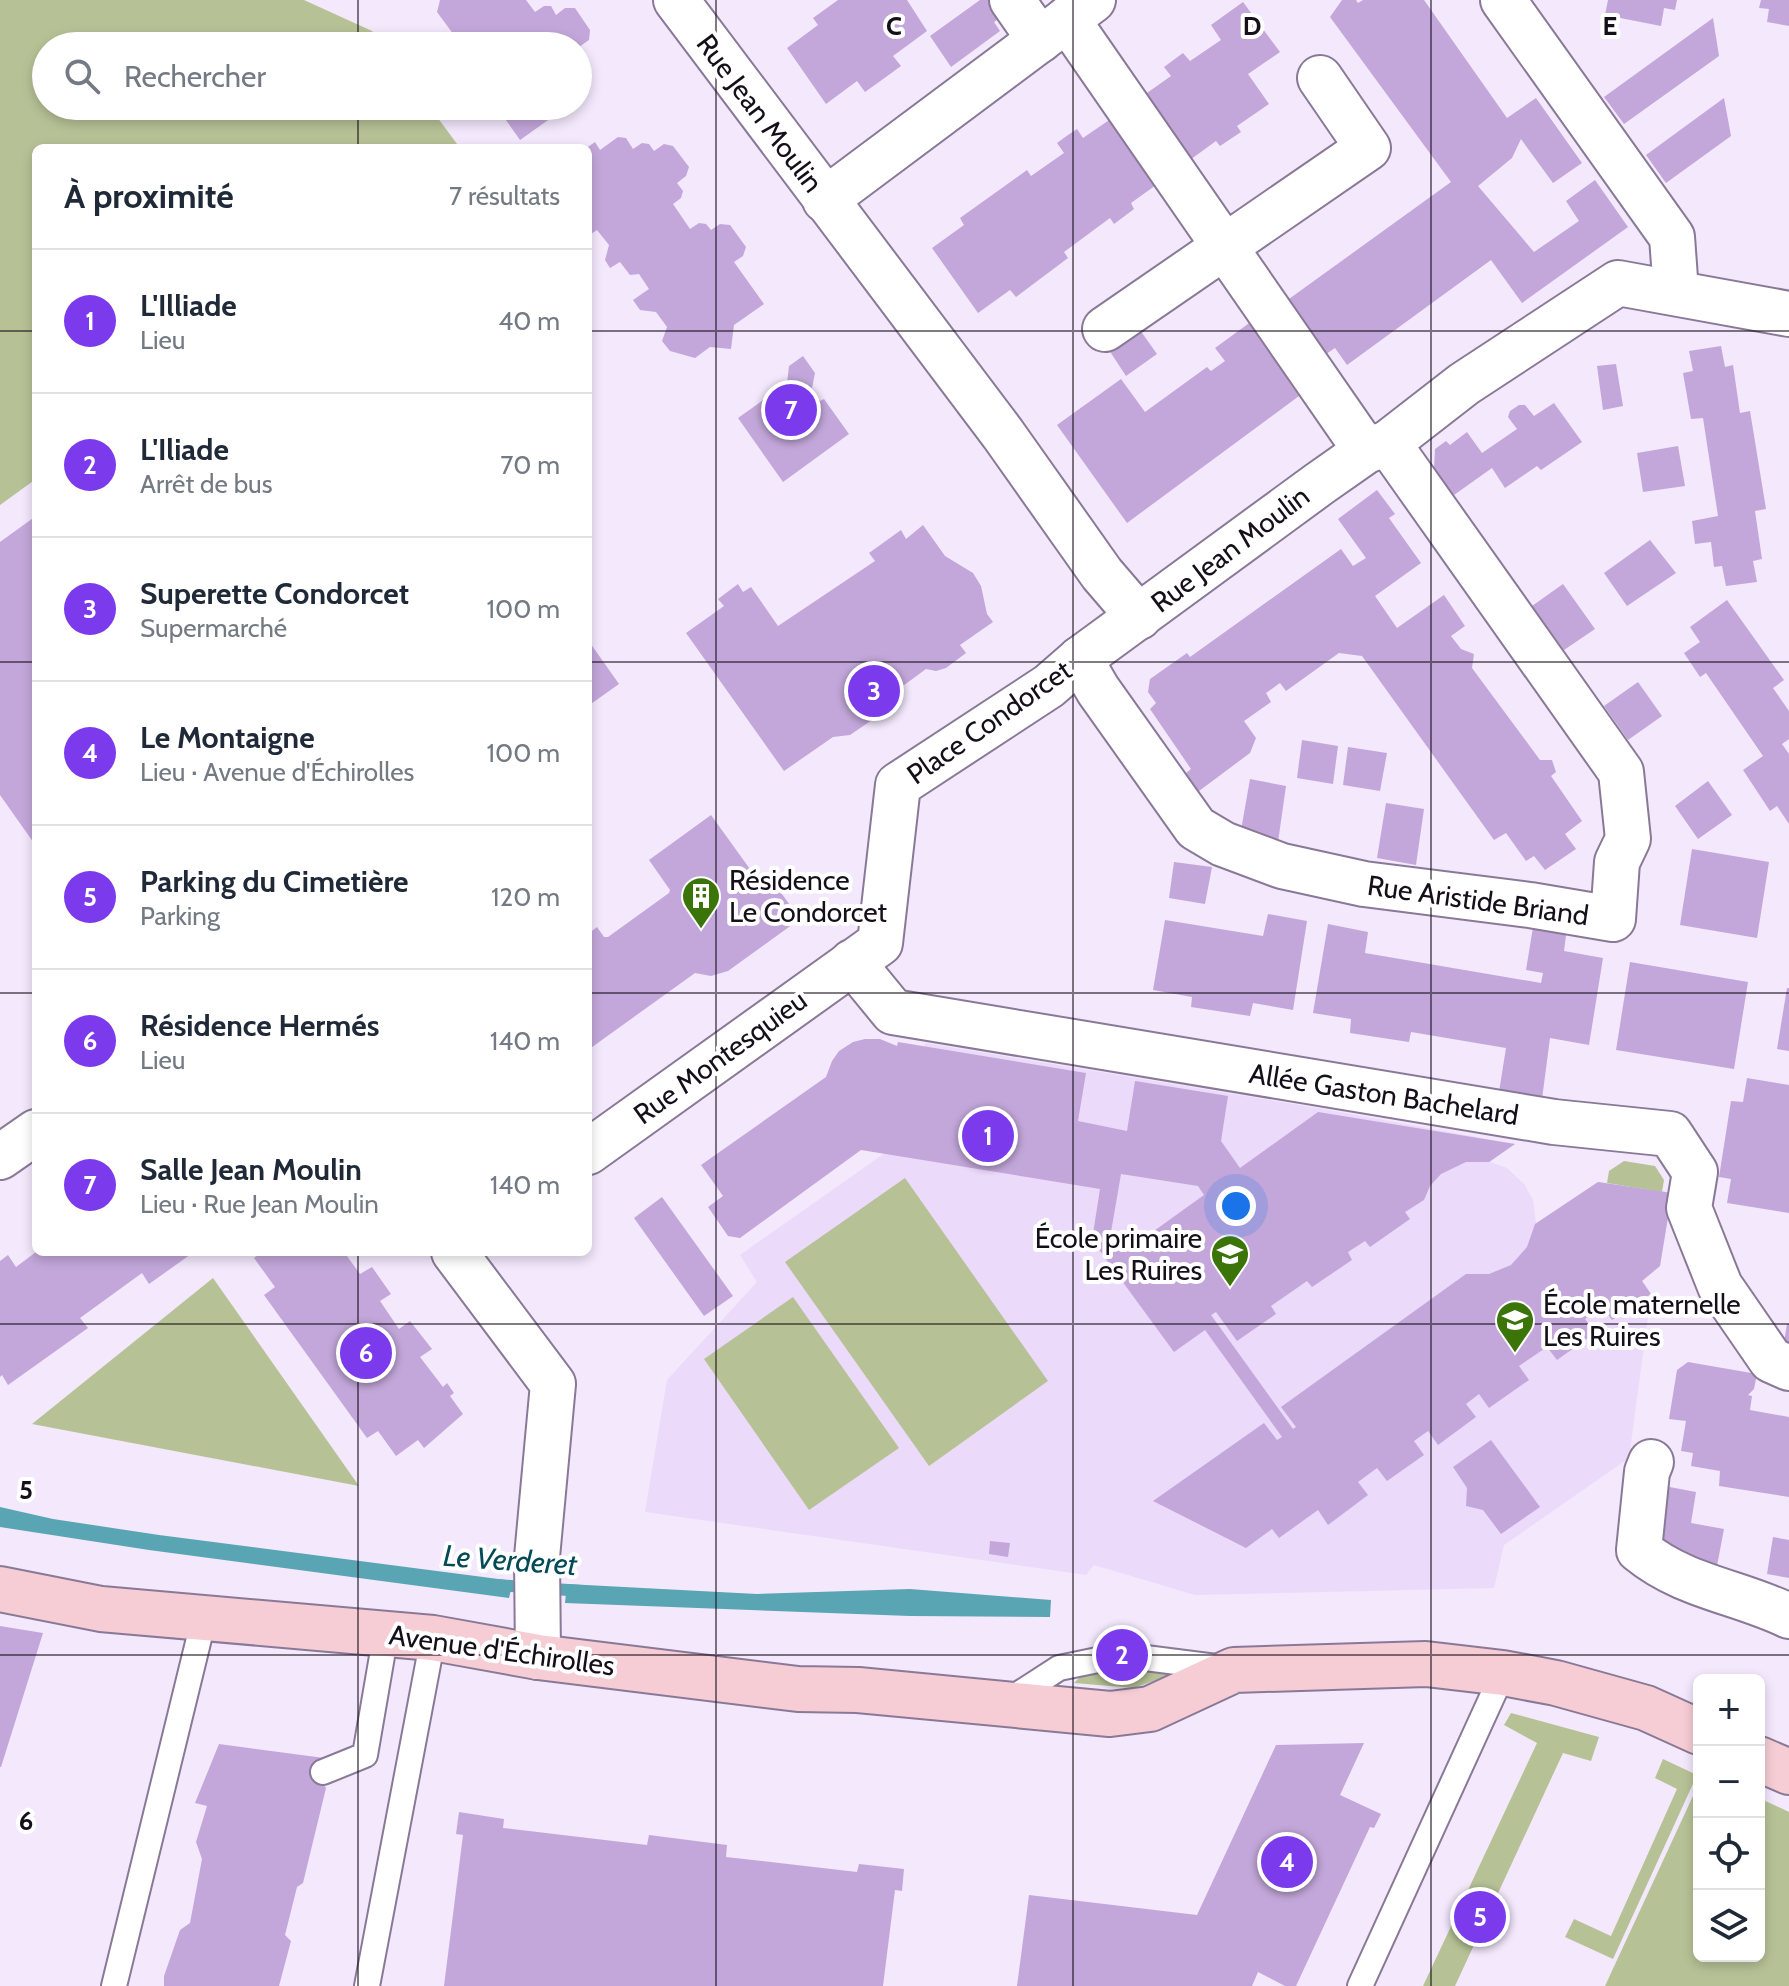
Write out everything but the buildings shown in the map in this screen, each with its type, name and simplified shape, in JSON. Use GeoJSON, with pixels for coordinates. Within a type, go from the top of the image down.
{"type":"FeatureCollection","features":[{"type":"Feature","properties":{"kind":"street","name":"Rue Jean Moulin"},"geometry":{"type":"LineString","coordinates":[[676,0],[1003,434],[1102,574],[1139,617],[1464,384],[1618,283],[1789,314]]}},
{"type":"Feature","properties":{"kind":"street"},"geometry":{"type":"LineString","coordinates":[[1012,0],[1067,20],[1377,447]]}},
{"type":"Feature","properties":{"kind":"street"},"geometry":{"type":"LineString","coordinates":[[1503,0],[1672,237],[1676,292]]}},
{"type":"Feature","properties":{"kind":"street"},"geometry":{"type":"LineString","coordinates":[[825,200],[1067,20]]}},
{"type":"Feature","properties":{"kind":"street"},"geometry":{"type":"LineString","coordinates":[[1105,329],[1368,148],[1320,78]]}},
{"type":"Feature","properties":{"kind":"street","name":"Rue Aristide Briand"},"geometry":{"type":"LineString","coordinates":[[1080,659],[1098,690],[1196,828],[1223,844],[1282,866],[1364,884],[1613,919],[1617,862],[1628,839],[1621,772],[1377,447]]}},
{"type":"Feature","properties":{"kind":"street","name":"Place Condorcet"},"geometry":{"type":"LineString","coordinates":[[852,962],[880,943],[898,785],[1049,686],[1080,659],[1139,617]]}},
{"type":"Feature","properties":{"kind":"street","name":"Rue Montesquieu"},"geometry":{"type":"LineString","coordinates":[[592,1149],[852,962]]}},
{"type":"Feature","properties":{"kind":"street","name":"Allée Gaston Bachelard"},"geometry":{"type":"LineString","coordinates":[[852,962],[893,1012],[1554,1122],[1670,1134],[1695,1172],[1689,1208],[1720,1286],[1771,1360],[1789,1368]]}},
{"type":"Feature","properties":{"kind":"street"},"geometry":{"type":"LineString","coordinates":[[0,1157],[32,1135]]}},
{"type":"Feature","properties":{"kind":"street"},"geometry":{"type":"LineString","coordinates":[[457,1256],[553,1384],[537,1557],[539,1642]]}},
{"type":"Feature","properties":{"kind":"street"},"geometry":{"type":"LineString","coordinates":[[1651,1462],[1639,1550],[1681,1578],[1762,1603],[1789,1616]]}},
{"type":"Feature","properties":{"kind":"street","name":"Avenue d'Échirolles"},"geometry":{"type":"LineString","coordinates":[[0,1589],[101,1609],[433,1638],[539,1642],[798,1689],[858,1690],[1110,1714],[1150,1709],[1234,1670],[1426,1664],[1503,1673],[1605,1695],[1646,1708],[1693,1729]]}},
{"type":"Feature","properties":{"kind":"street"},"geometry":{"type":"LineString","coordinates":[[1765,1762],[1789,1772]]}},
{"type":"Feature","properties":{"kind":"lane"},"geometry":{"type":"LineString","coordinates":[[114,1986],[204,1618]]}},
{"type":"Feature","properties":{"kind":"lane"},"geometry":{"type":"LineString","coordinates":[[323,1772],[365,1755],[386,1633]]}},
{"type":"Feature","properties":{"kind":"lane"},"geometry":{"type":"LineString","coordinates":[[367,1986],[433,1638]]}},
{"type":"Feature","properties":{"kind":"lane"},"geometry":{"type":"LineString","coordinates":[[1360,1986],[1503,1673]]}},
{"type":"Feature","properties":{"kind":"shaded area"},"geometry":{"type":"Polygon","coordinates":[[[925,1043],[1515,1144],[1490,1162],[1507,1168],[1524,1184],[1533,1200],[1536,1224],[1598,1182],[1672,1193],[1660,1266],[1642,1281],[1651,1294],[1629,1458],[1504,1545],[1494,1588],[1195,1595],[1094,1565],[1086,1575],[645,1512],[667,1380],[757,1282],[740,1255],[909,1136],[925,1043]]]}},
{"type":"Feature","properties":{"kind":"green space"},"geometry":{"type":"Polygon","coordinates":[[[0,0],[304,0],[372,31],[32,32],[32,120],[439,120],[457,144],[32,144],[32,482],[0,505],[0,0]]]}},
{"type":"Feature","properties":{"kind":"green space"},"geometry":{"type":"Polygon","coordinates":[[[1624,1161],[1655,1166],[1664,1180],[1662,1192],[1607,1183],[1609,1171],[1624,1161]]]}},
{"type":"Feature","properties":{"kind":"green space"},"geometry":{"type":"Polygon","coordinates":[[[905,1178],[1048,1381],[929,1466],[785,1262],[905,1178]]]}},
{"type":"Feature","properties":{"kind":"green space"},"geometry":{"type":"Polygon","coordinates":[[[213,1278],[359,1486],[32,1424],[213,1278]]]}},
{"type":"Feature","properties":{"kind":"green space"},"geometry":{"type":"Polygon","coordinates":[[[793,1297],[899,1448],[809,1510],[704,1359],[793,1297]]]}},
{"type":"Feature","properties":{"kind":"green space"},"geometry":{"type":"Polygon","coordinates":[[[1124,1664],[1172,1669],[1173,1674],[1134,1688],[1074,1683],[1083,1674],[1124,1664]]]}},
{"type":"Feature","properties":{"kind":"green space"},"geometry":{"type":"Polygon","coordinates":[[[1511,1713],[1599,1737],[1591,1761],[1563,1753],[1455,1986],[1423,1986],[1537,1743],[1504,1725],[1511,1713]]]}},
{"type":"Feature","properties":{"kind":"green space"},"geometry":{"type":"Polygon","coordinates":[[[1663,1759],[1693,1773],[1693,1784],[1613,1959],[1565,1937],[1574,1919],[1611,1936],[1677,1789],[1655,1778],[1663,1759]]]}},
{"type":"Feature","properties":{"kind":"green space"},"geometry":{"type":"Polygon","coordinates":[[[1693,1796],[1693,1962],[1765,1962],[1765,1801],[1789,1812],[1789,1986],[1605,1986],[1693,1796]]]}},
{"type":"Feature","properties":{"kind":"water"},"geometry":{"type":"Polygon","coordinates":[[[0,1507],[53,1519],[159,1535],[513,1581],[509,1598],[149,1550],[0,1527],[0,1507]]]}},
{"type":"Feature","properties":{"kind":"water"},"geometry":{"type":"Polygon","coordinates":[[[567,1584],[757,1594],[910,1589],[1051,1600],[1050,1617],[910,1616],[565,1603],[567,1584]]]}},
{"type":"Feature","properties":{"kind":"waterway","name":"Le Verderet"},"geometry":{"type":"LineString","coordinates":[[496,1585],[582,1591]]}},
{"type":"Feature","properties":{"kind":"place","name":"Salle Jean Moulin"},"geometry":{"type":"Point","coordinates":[791,410]}},
{"type":"Feature","properties":{"kind":"place","name":"Superette Condorcet"},"geometry":{"type":"Point","coordinates":[874,691]}},
{"type":"Feature","properties":{"kind":"place","name":"Résidence Le Condorcet"},"geometry":{"type":"Point","coordinates":[701,930]}},
{"type":"Feature","properties":{"kind":"place","name":"L'Illiade"},"geometry":{"type":"Point","coordinates":[988,1136]}},
{"type":"Feature","properties":{"kind":"place","name":"École primaire Les Ruires"},"geometry":{"type":"Point","coordinates":[1230,1288]}},
{"type":"Feature","properties":{"kind":"place","name":"Résidence Hermés"},"geometry":{"type":"Point","coordinates":[366,1353]}},
{"type":"Feature","properties":{"kind":"place","name":"École maternelle Les Ruires"},"geometry":{"type":"Point","coordinates":[1515,1354]}},
{"type":"Feature","properties":{"kind":"place","name":"L'Iliade"},"geometry":{"type":"Point","coordinates":[1122,1655]}},
{"type":"Feature","properties":{"kind":"place","name":"Le Montaigne"},"geometry":{"type":"Point","coordinates":[1287,1862]}},
{"type":"Feature","properties":{"kind":"place","name":"Parking du Cimetière"},"geometry":{"type":"Point","coordinates":[1480,1917]}}]}
